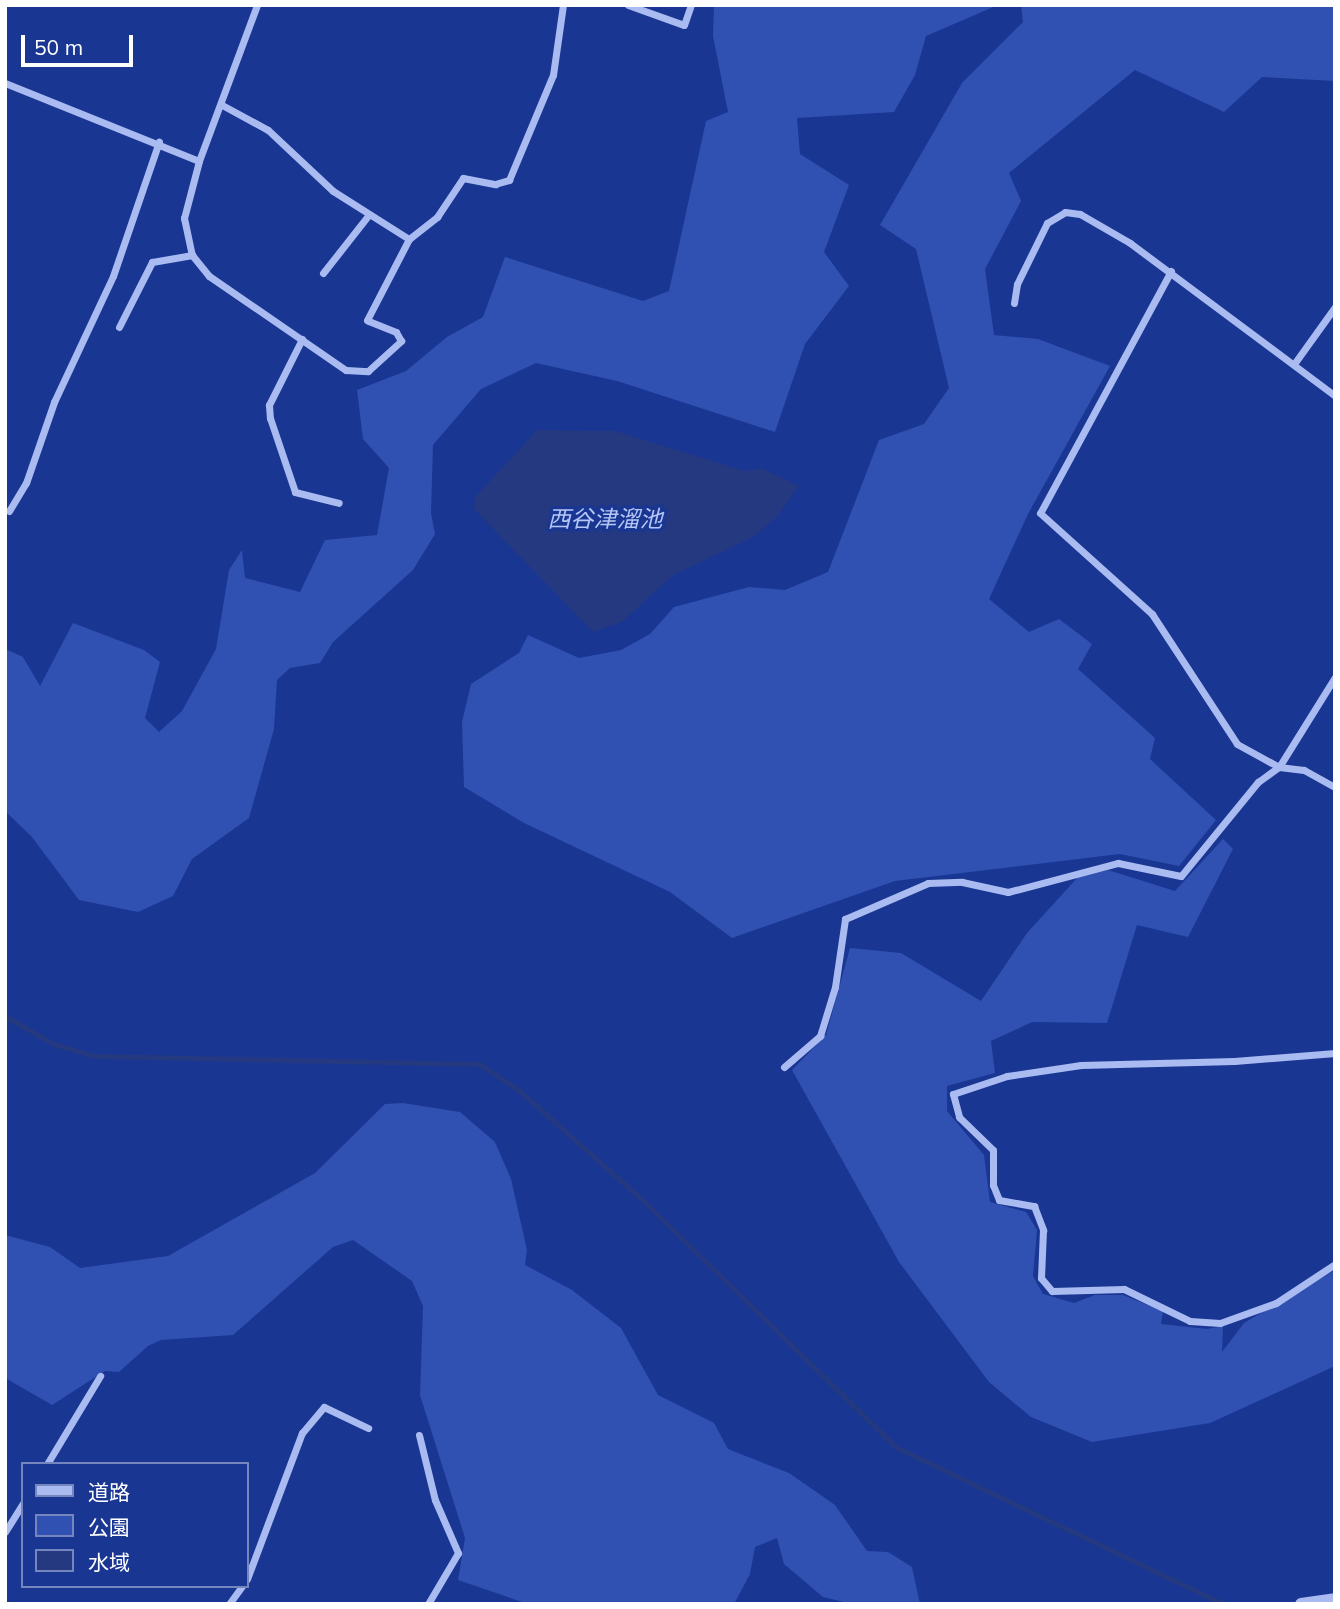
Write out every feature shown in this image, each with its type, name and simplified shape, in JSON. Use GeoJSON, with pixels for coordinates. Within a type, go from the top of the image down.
{"type":"FeatureCollection","features":[{"type":"Feature","properties":{"kind":"street"},"geometry":{"type":"LineString","coordinates":[[257,5],[199,161],[184,218],[192,255],[209,275],[346,370],[368,371],[376,367],[401,341],[396,332],[367,320],[409,239],[437,217],[463,178],[495,184],[509,180],[553,75],[563,5]]}},
{"type":"Feature","properties":{"kind":"street"},"geometry":{"type":"LineString","coordinates":[[628,5],[684,25],[691,5]]}},
{"type":"Feature","properties":{"kind":"street"},"geometry":{"type":"LineString","coordinates":[[5,83],[159,142],[199,161]]}},
{"type":"Feature","properties":{"kind":"street"},"geometry":{"type":"LineString","coordinates":[[222,105],[268,130],[367,216],[409,239]]}},
{"type":"Feature","properties":{"kind":"street"},"geometry":{"type":"LineString","coordinates":[[9,511],[26,483],[54,402],[113,276],[159,142]]}},
{"type":"Feature","properties":{"kind":"street"},"geometry":{"type":"LineString","coordinates":[[1014,303],[1017,284],[1047,223],[1065,212],[1080,214],[1171,271],[1335,396]]}},
{"type":"Feature","properties":{"kind":"street"},"geometry":{"type":"LineString","coordinates":[[323,273],[367,216]]}},
{"type":"Feature","properties":{"kind":"street"},"geometry":{"type":"LineString","coordinates":[[119,327],[152,262],[192,255]]}},
{"type":"Feature","properties":{"kind":"street"},"geometry":{"type":"LineString","coordinates":[[1171,271],[1040,513],[1152,614],[1237,744],[1279,766],[1304,770],[1335,787]]}},
{"type":"Feature","properties":{"kind":"street"},"geometry":{"type":"LineString","coordinates":[[1294,364],[1335,307]]}},
{"type":"Feature","properties":{"kind":"street"},"geometry":{"type":"LineString","coordinates":[[302,339],[270,405],[270,418],[295,492],[339,503]]}},
{"type":"Feature","properties":{"kind":"street"},"geometry":{"type":"LineString","coordinates":[[785,1068],[820,1036],[835,987],[845,919],[928,883],[962,882],[1008,891],[1118,863],[1181,876],[1258,782],[1279,766],[1335,677]]}},
{"type":"Feature","properties":{"kind":"street"},"geometry":{"type":"LineString","coordinates":[[1335,1053],[1234,1061],[1081,1065],[1007,1076],[953,1094],[959,1117],[993,1150],[993,1185],[999,1200],[1034,1206],[1043,1230],[1041,1278],[1052,1291],[1124,1289],[1190,1321],[1220,1323],[1276,1303],[1335,1264]]}},
{"type":"Feature","properties":{"kind":"street"},"geometry":{"type":"LineString","coordinates":[[48,1462],[100,1376]]}},
{"type":"Feature","properties":{"kind":"street"},"geometry":{"type":"LineString","coordinates":[[248,1576],[302,1433],[324,1407],[368,1428]]}},
{"type":"Feature","properties":{"kind":"street"},"geometry":{"type":"LineString","coordinates":[[419,1435],[435,1500],[458,1553],[428,1604]]}},
{"type":"Feature","properties":{"kind":"street"},"geometry":{"type":"LineString","coordinates":[[5,1532],[21,1506]]}},
{"type":"Feature","properties":{"kind":"street"},"geometry":{"type":"LineString","coordinates":[[229,1604],[241,1588]]}},
{"type":"Feature","properties":{"kind":"street"},"geometry":{"type":"LineString","coordinates":[[1301,1604],[1335,1599]]}},
{"type":"Feature","properties":{"kind":"green space"},"geometry":{"type":"Polygon","coordinates":[[[714,5],[998,5],[926,36],[915,75],[894,112],[797,118],[800,154],[849,185],[824,252],[849,286],[805,344],[775,432],[617,381],[536,363],[481,389],[433,445],[431,513],[435,534],[413,570],[333,642],[320,663],[290,668],[277,680],[274,729],[249,818],[192,859],[173,896],[138,912],[79,900],[32,837],[5,811],[5,649],[23,657],[40,686],[73,623],[144,650],[160,662],[145,718],[159,732],[182,711],[216,649],[229,570],[242,550],[245,578],[300,592],[325,540],[377,535],[389,468],[363,439],[357,390],[406,371],[447,337],[483,317],[505,257],[643,301],[669,291],[706,121],[728,112],[713,36],[714,5]]]}},
{"type":"Feature","properties":{"kind":"green space"},"geometry":{"type":"Polygon","coordinates":[[[1021,5],[1335,5],[1335,81],[1262,77],[1224,112],[1135,70],[1009,173],[1021,201],[985,269],[994,335],[1038,339],[1110,366],[1028,514],[989,599],[1029,632],[1059,619],[1092,644],[1078,669],[1155,738],[1150,759],[1216,820],[1179,866],[1120,854],[895,881],[732,938],[670,892],[524,823],[464,787],[462,722],[471,684],[519,653],[528,635],[579,658],[621,650],[650,634],[674,607],[749,587],[785,590],[828,572],[879,440],[924,424],[949,388],[916,249],[880,225],[962,83],[1023,22],[1021,5]]]}},
{"type":"Feature","properties":{"kind":"green space"},"geometry":{"type":"Polygon","coordinates":[[[1223,839],[1233,849],[1188,937],[1137,925],[1107,1023],[1032,1022],[991,1041],[995,1073],[947,1086],[947,1111],[984,1155],[990,1202],[1026,1212],[1037,1230],[1033,1276],[1043,1294],[1074,1303],[1095,1295],[1123,1295],[1163,1311],[1161,1324],[1207,1329],[1223,1326],[1222,1352],[1244,1323],[1335,1270],[1335,1366],[1210,1423],[1092,1442],[1031,1417],[989,1382],[899,1262],[792,1070],[826,1035],[850,948],[901,953],[981,1001],[1027,933],[1078,877],[1108,870],[1175,891],[1223,839]]]}},
{"type":"Feature","properties":{"kind":"green space"},"geometry":{"type":"Polygon","coordinates":[[[403,1103],[460,1112],[495,1142],[511,1179],[527,1250],[525,1265],[572,1290],[621,1328],[658,1395],[714,1423],[728,1449],[789,1473],[835,1505],[867,1551],[888,1552],[912,1567],[920,1604],[852,1604],[823,1597],[784,1564],[777,1538],[755,1547],[750,1574],[734,1604],[528,1604],[458,1580],[465,1538],[420,1395],[423,1306],[412,1281],[353,1240],[333,1247],[233,1335],[161,1340],[148,1346],[119,1372],[105,1371],[52,1405],[7,1379],[5,1235],[50,1247],[80,1268],[168,1256],[315,1173],[385,1104],[403,1103]]]}},
{"type":"Feature","properties":{"kind":"water","name":"西谷津溜池"},"geometry":{"type":"Polygon","coordinates":[[[537,430],[615,431],[745,471],[761,468],[799,486],[777,517],[753,537],[672,576],[622,622],[593,632],[473,508],[476,496],[537,430]]]}},
{"type":"Feature","properties":{"kind":"waterway"},"geometry":{"type":"LineString","coordinates":[[5,1016],[54,1044],[95,1056],[480,1064],[519,1090],[644,1201],[896,1447],[1223,1604]]}}]}
